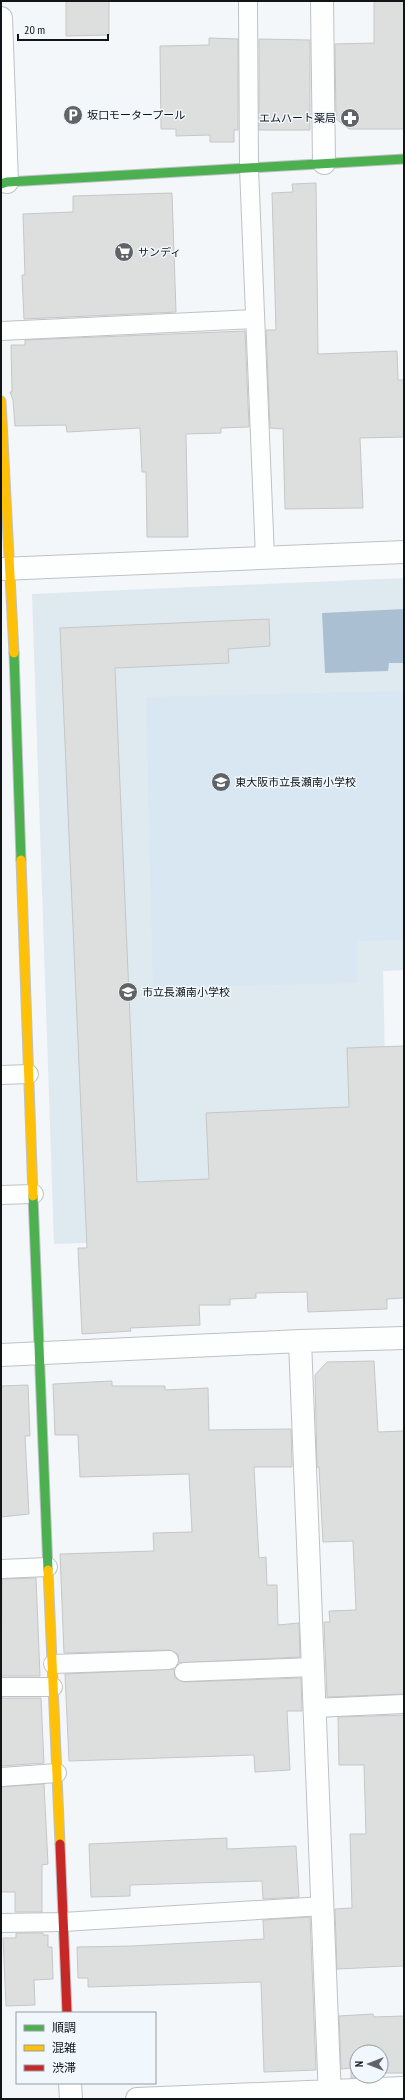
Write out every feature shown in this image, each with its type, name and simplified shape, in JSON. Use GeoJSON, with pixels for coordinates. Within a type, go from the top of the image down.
{"type":"FeatureCollection","features":[{"type":"Feature","properties":{"kind":"street"},"geometry":{"type":"LineString","coordinates":[[322,1],[324,163]]}},
{"type":"Feature","properties":{"kind":"street"},"geometry":{"type":"LineString","coordinates":[[1,18],[4,183],[404,159]]}},
{"type":"Feature","properties":{"kind":"street"},"geometry":{"type":"LineString","coordinates":[[1,401],[6,569],[29,1074],[39,1352],[67,2012]]}},
{"type":"Feature","properties":{"kind":"street"},"geometry":{"type":"LineString","coordinates":[[6,569],[404,552]]}},
{"type":"Feature","properties":{"kind":"street"},"geometry":{"type":"LineString","coordinates":[[1,1355],[39,1352],[404,1338]]}},
{"type":"Feature","properties":{"kind":"street"},"geometry":{"type":"LineString","coordinates":[[300,1341],[330,2095]]}},
{"type":"Feature","properties":{"kind":"street"},"geometry":{"type":"LineString","coordinates":[[70,2084],[71,2099]]}},
{"type":"Feature","properties":{"kind":"street"},"geometry":{"type":"LineString","coordinates":[[137,2099],[330,2095],[404,2088]]}},
{"type":"Feature","properties":{"kind":"lane"},"geometry":{"type":"LineString","coordinates":[[248,1],[249,168],[264,558]]}},
{"type":"Feature","properties":{"kind":"lane"},"geometry":{"type":"LineString","coordinates":[[1,331],[255,319]]}},
{"type":"Feature","properties":{"kind":"lane"},"geometry":{"type":"LineString","coordinates":[[1,1076],[29,1074]]}},
{"type":"Feature","properties":{"kind":"lane"},"geometry":{"type":"LineString","coordinates":[[1,1195],[34,1194]]}},
{"type":"Feature","properties":{"kind":"lane"},"geometry":{"type":"LineString","coordinates":[[1,1569],[48,1567]]}},
{"type":"Feature","properties":{"kind":"lane"},"geometry":{"type":"LineString","coordinates":[[53,1664],[169,1660]]}},
{"type":"Feature","properties":{"kind":"lane"},"geometry":{"type":"LineString","coordinates":[[184,1672],[313,1667]]}},
{"type":"Feature","properties":{"kind":"lane"},"geometry":{"type":"LineString","coordinates":[[1,1687],[53,1687]]}},
{"type":"Feature","properties":{"kind":"lane"},"geometry":{"type":"LineString","coordinates":[[315,1708],[404,1704]]}},
{"type":"Feature","properties":{"kind":"lane"},"geometry":{"type":"LineString","coordinates":[[1,1777],[57,1773]]}},
{"type":"Feature","properties":{"kind":"lane"},"geometry":{"type":"LineString","coordinates":[[1,1923],[63,1922],[323,1906]]}},
{"type":"Feature","properties":{"kind":"shaded area","name":"東大阪市立長瀬南小学校"},"geometry":{"type":"Polygon","coordinates":[[[404,578],[404,970],[383,971],[389,1232],[54,1244],[32,594],[404,578]]]}},
{"type":"Feature","properties":{"kind":"shaded area"},"geometry":{"type":"Polygon","coordinates":[[[404,691],[404,940],[357,941],[357,983],[153,988],[146,697],[404,691]]]}},
{"type":"Feature","properties":{"kind":"water"},"geometry":{"type":"Polygon","coordinates":[[[404,609],[404,663],[389,663],[388,671],[325,673],[322,613],[404,609]]]}},
{"type":"Feature","properties":{"kind":"building"},"geometry":{"type":"Polygon","coordinates":[[[66,1],[109,1],[109,35],[66,36],[66,1]]]}},
{"type":"Feature","properties":{"kind":"building"},"geometry":{"type":"Polygon","coordinates":[[[374,1],[404,1],[404,129],[349,129],[336,119],[335,44],[374,43],[374,1]]]}},
{"type":"Feature","properties":{"kind":"building"},"geometry":{"type":"Polygon","coordinates":[[[209,38],[238,39],[238,130],[234,130],[234,142],[210,142],[210,135],[176,136],[176,129],[161,129],[160,46],[209,45],[209,38]]]}},
{"type":"Feature","properties":{"kind":"building"},"geometry":{"type":"Polygon","coordinates":[[[259,39],[310,40],[310,130],[259,130],[259,39]]]}},
{"type":"Feature","properties":{"kind":"building"},"geometry":{"type":"Polygon","coordinates":[[[316,183],[318,354],[397,351],[398,380],[404,380],[404,437],[360,438],[363,508],[285,509],[283,429],[270,428],[266,330],[276,330],[272,193],[293,192],[292,184],[316,183]]]}},
{"type":"Feature","properties":{"kind":"building","name":"サンディ"},"geometry":{"type":"Polygon","coordinates":[[[172,193],[176,312],[24,319],[22,275],[25,275],[23,214],[73,212],[73,196],[172,193]]]}},
{"type":"Feature","properties":{"kind":"building"},"geometry":{"type":"Polygon","coordinates":[[[245,331],[249,427],[221,428],[221,433],[186,434],[188,537],[147,537],[146,472],[142,472],[140,428],[67,432],[66,425],[15,426],[13,400],[10,392],[12,392],[11,345],[25,345],[25,340],[245,331]]]}},
{"type":"Feature","properties":{"kind":"building"},"geometry":{"type":"Polygon","coordinates":[[[269,619],[270,646],[228,649],[229,663],[115,668],[137,1182],[209,1179],[206,1113],[349,1107],[347,1048],[404,1046],[404,1298],[387,1299],[387,1309],[308,1312],[307,1292],[256,1293],[256,1298],[230,1299],[230,1305],[199,1305],[200,1325],[130,1328],[131,1331],[82,1334],[78,1248],[87,1248],[60,628],[269,619]]]}},
{"type":"Feature","properties":{"kind":"building"},"geometry":{"type":"Polygon","coordinates":[[[374,1361],[378,1432],[404,1431],[404,1694],[327,1697],[324,1622],[330,1622],[329,1611],[356,1610],[353,1541],[323,1542],[319,1467],[317,1467],[315,1375],[327,1362],[374,1361]]]}},
{"type":"Feature","properties":{"kind":"building"},"geometry":{"type":"Polygon","coordinates":[[[112,1381],[112,1386],[165,1386],[165,1390],[208,1388],[209,1430],[291,1429],[292,1467],[254,1467],[259,1558],[266,1557],[267,1585],[277,1585],[278,1625],[299,1623],[300,1657],[179,1663],[178,1654],[169,1650],[64,1653],[60,1554],[154,1551],[153,1533],[192,1532],[189,1474],[80,1477],[78,1435],[55,1435],[53,1384],[112,1381]]]}},
{"type":"Feature","properties":{"kind":"building"},"geometry":{"type":"Polygon","coordinates":[[[28,1385],[30,1436],[25,1436],[29,1514],[1,1517],[1,1386],[28,1385]]]}},
{"type":"Feature","properties":{"kind":"building"},"geometry":{"type":"Polygon","coordinates":[[[36,1578],[40,1676],[1,1676],[2,1579],[36,1578]]]}},
{"type":"Feature","properties":{"kind":"building"},"geometry":{"type":"Polygon","coordinates":[[[174,1669],[175,1678],[184,1682],[301,1678],[302,1711],[287,1711],[290,1770],[255,1772],[254,1755],[69,1761],[65,1674],[174,1669]]]}},
{"type":"Feature","properties":{"kind":"building"},"geometry":{"type":"Polygon","coordinates":[[[1,1698],[41,1698],[44,1763],[1,1766],[1,1698]]]}},
{"type":"Feature","properties":{"kind":"building"},"geometry":{"type":"Polygon","coordinates":[[[404,1715],[404,1966],[337,1969],[335,1909],[352,1908],[350,1834],[366,1834],[364,1765],[339,1765],[338,1717],[404,1715]]]}},
{"type":"Feature","properties":{"kind":"building"},"geometry":{"type":"Polygon","coordinates":[[[44,1784],[48,1864],[42,1865],[42,1912],[15,1912],[15,1892],[1,1892],[1,1787],[44,1784]]]}},
{"type":"Feature","properties":{"kind":"building"},"geometry":{"type":"Polygon","coordinates":[[[227,1838],[227,1849],[296,1846],[299,1897],[263,1899],[262,1881],[130,1885],[130,1896],[91,1897],[89,1844],[227,1838]]]}},
{"type":"Feature","properties":{"kind":"building"},"geometry":{"type":"Polygon","coordinates":[[[310,1917],[316,2070],[264,2072],[261,1982],[88,1987],[88,1978],[78,1978],[77,1947],[132,1946],[264,1939],[263,1920],[310,1917]]]}},
{"type":"Feature","properties":{"kind":"building"},"geometry":{"type":"Polygon","coordinates":[[[16,1933],[43,1933],[43,1935],[48,1935],[48,1947],[52,1947],[53,1979],[34,1980],[35,2005],[6,2006],[3,1938],[16,1938],[16,1933]]]}},
{"type":"Feature","properties":{"kind":"building"},"geometry":{"type":"Polygon","coordinates":[[[373,2014],[374,2017],[404,2016],[404,2073],[389,2073],[389,2044],[349,2044],[349,2068],[341,2069],[339,2016],[373,2014]]]}},
{"type":"Feature","properties":{"kind":"traffic: fast"},"geometry":{"type":"LineString","coordinates":[[1,184],[7,182],[404,159]]}},
{"type":"Feature","properties":{"kind":"traffic: fast"},"geometry":{"type":"LineString","coordinates":[[14,653],[21,860]]}},
{"type":"Feature","properties":{"kind":"traffic: fast"},"geometry":{"type":"LineString","coordinates":[[33,1196],[48,1570]]}},
{"type":"Feature","properties":{"kind":"traffic: slow"},"geometry":{"type":"LineString","coordinates":[[1,401],[14,653]]}},
{"type":"Feature","properties":{"kind":"traffic: slow"},"geometry":{"type":"LineString","coordinates":[[21,860],[33,1196]]}},
{"type":"Feature","properties":{"kind":"traffic: slow"},"geometry":{"type":"LineString","coordinates":[[48,1570],[60,1844]]}},
{"type":"Feature","properties":{"kind":"traffic: jam"},"geometry":{"type":"LineString","coordinates":[[60,1844],[67,2012]]}},
{"type":"Feature","properties":{"kind":"place","name":"坂口モータープール"},"geometry":{"type":"Point","coordinates":[73,115]}},
{"type":"Feature","properties":{"kind":"place","name":"エムハート薬局"},"geometry":{"type":"Point","coordinates":[350,118]}},
{"type":"Feature","properties":{"kind":"place","name":"サンディ"},"geometry":{"type":"Point","coordinates":[124,252]}},
{"type":"Feature","properties":{"kind":"place","name":"東大阪市立長瀬南小学校"},"geometry":{"type":"Point","coordinates":[221,782]}},
{"type":"Feature","properties":{"kind":"place","name":"市立長瀬南小学校"},"geometry":{"type":"Point","coordinates":[128,992]}}]}
